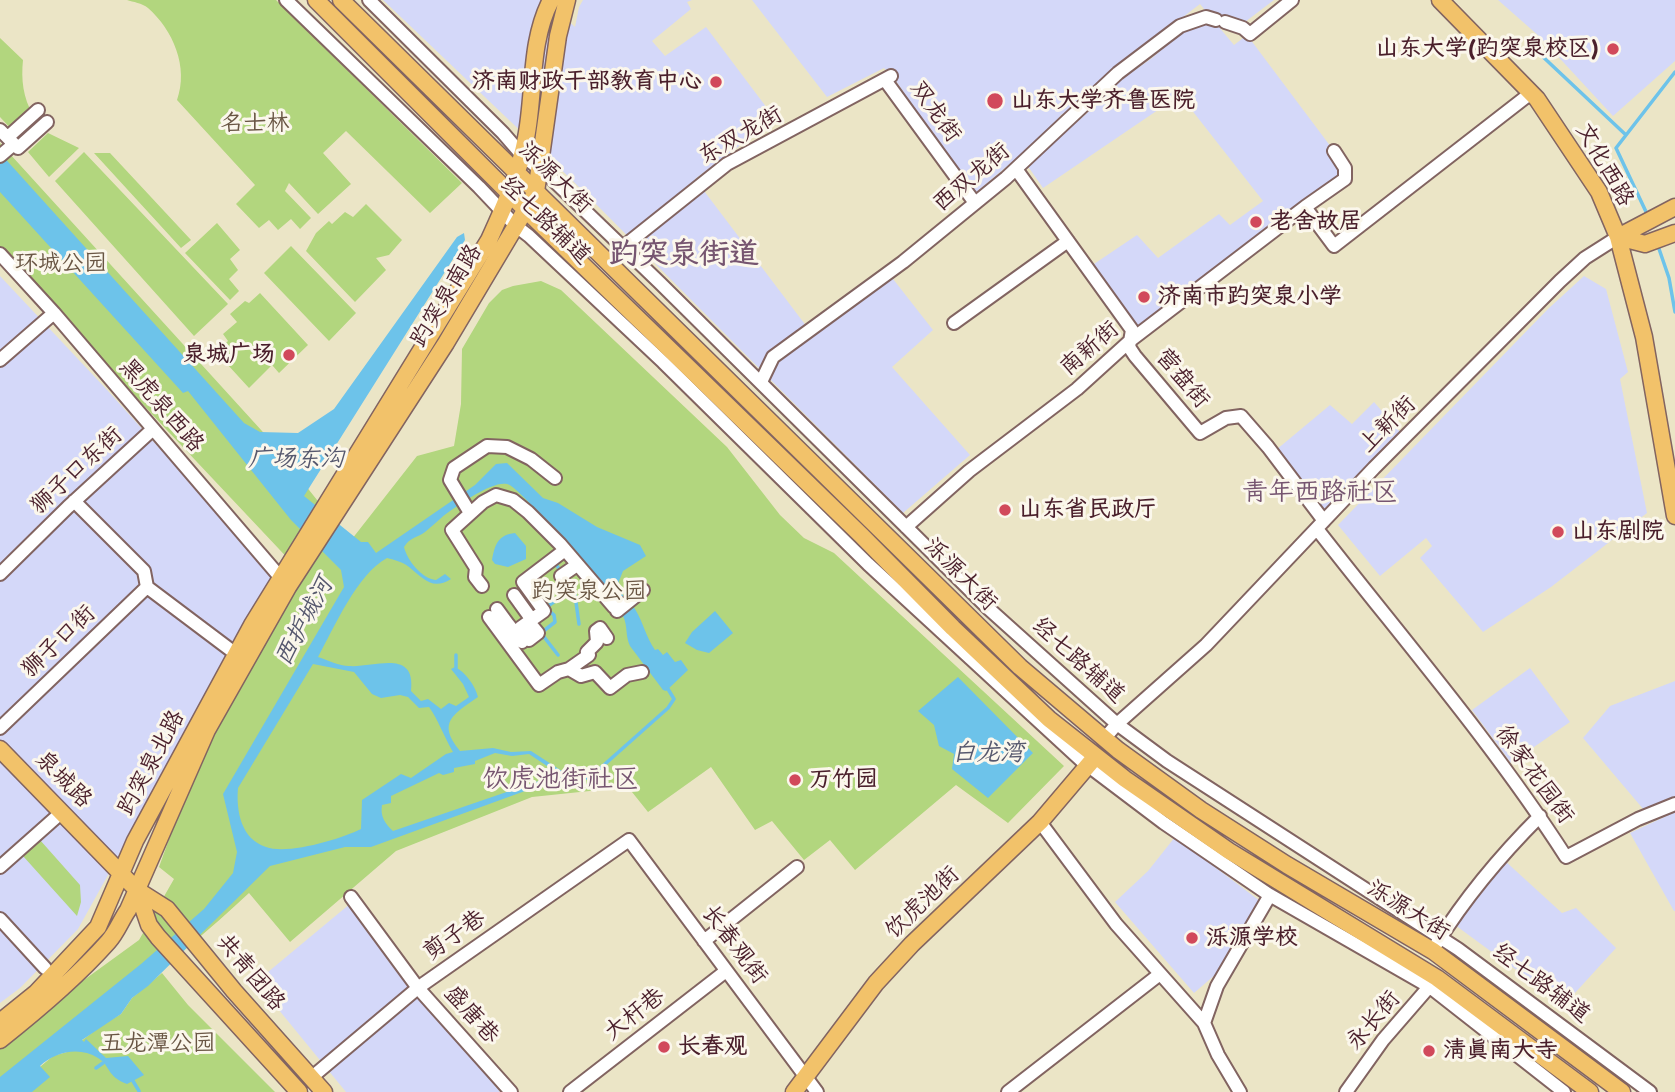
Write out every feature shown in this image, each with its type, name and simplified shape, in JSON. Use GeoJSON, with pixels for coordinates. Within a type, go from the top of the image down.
{"type":"FeatureCollection","features":[{"type":"Feature","properties":{"kind":"main road","name":"泺源大街"},"geometry":{"type":"LineString","coordinates":[[316,0],[525,209],[1091,761],[1125,779],[1229,850],[1434,982],[1590,1092]]}},
{"type":"Feature","properties":{"kind":"main road","name":"泺源大街"},"geometry":{"type":"LineString","coordinates":[[341,0],[1020,667],[1104,739],[1201,810],[1287,865],[1437,945],[1622,1092]]}},
{"type":"Feature","properties":{"kind":"main road"},"geometry":{"type":"LineString","coordinates":[[510,193],[527,137],[538,35],[551,0]]}},
{"type":"Feature","properties":{"kind":"main road","name":"趵突泉南路"},"geometry":{"type":"LineString","coordinates":[[289,575],[446,343],[536,192],[558,36],[566,0]]}},
{"type":"Feature","properties":{"kind":"main road","name":"文化西路"},"geometry":{"type":"LineString","coordinates":[[1440,0],[1531,93],[1599,192],[1618,237],[1644,337],[1675,512]]}},
{"type":"Feature","properties":{"kind":"main road","name":"趵突泉南路"},"geometry":{"type":"LineString","coordinates":[[330,511],[482,251],[510,193]]}},
{"type":"Feature","properties":{"kind":"main road"},"geometry":{"type":"LineString","coordinates":[[1618,237],[1675,207]]}},
{"type":"Feature","properties":{"kind":"main road"},"geometry":{"type":"LineString","coordinates":[[1618,237],[1645,244],[1675,233]]}},
{"type":"Feature","properties":{"kind":"main road","name":"趵突泉北路"},"geometry":{"type":"LineString","coordinates":[[0,1022],[36,993],[98,927],[135,841],[236,654],[289,575]]}},
{"type":"Feature","properties":{"kind":"main road","name":"趵突泉北路"},"geometry":{"type":"LineString","coordinates":[[0,1040],[47,1002],[109,940],[128,910],[207,730],[289,575]]}},
{"type":"Feature","properties":{"kind":"main road","name":"泉城路"},"geometry":{"type":"LineString","coordinates":[[0,749],[122,873]]}},
{"type":"Feature","properties":{"kind":"main road","name":"饮虎池街"},"geometry":{"type":"LineString","coordinates":[[794,1092],[885,973],[1040,822],[1091,761]]}},
{"type":"Feature","properties":{"kind":"main road","name":"共青团路"},"geometry":{"type":"LineString","coordinates":[[122,873],[137,890],[172,915],[324,1092]]}},
{"type":"Feature","properties":{"kind":"main road","name":"共青团路"},"geometry":{"type":"LineString","coordinates":[[137,890],[149,925],[158,937],[299,1092]]}},
{"type":"Feature","properties":{"kind":"street","name":"经七路辅道"},"geometry":{"type":"LineString","coordinates":[[286,0],[516,226],[653,353],[878,573],[1091,761],[1164,823],[1270,895],[1434,982],[1564,1092]]}},
{"type":"Feature","properties":{"kind":"street","name":"经七路辅道"},"geometry":{"type":"LineString","coordinates":[[369,0],[522,155],[551,178],[623,247],[989,609],[1117,724],[1177,768],[1650,1092]]}},
{"type":"Feature","properties":{"kind":"street"},"geometry":{"type":"LineString","coordinates":[[1280,0],[1243,28],[1250,34],[1292,0]]}},
{"type":"Feature","properties":{"kind":"street","name":"西双龙街"},"geometry":{"type":"LineString","coordinates":[[761,382],[774,357],[903,262],[975,204],[1118,73],[1159,41],[1180,26],[1206,17],[1243,28]]}},
{"type":"Feature","properties":{"kind":"street","name":"双龙街"},"geometry":{"type":"LineString","coordinates":[[888,78],[975,204]]}},
{"type":"Feature","properties":{"kind":"street","name":"东双龙街"},"geometry":{"type":"LineString","coordinates":[[623,247],[727,164],[888,78]]}},
{"type":"Feature","properties":{"kind":"street"},"geometry":{"type":"LineString","coordinates":[[1305,207],[1334,246],[1531,93]]}},
{"type":"Feature","properties":{"kind":"street"},"geometry":{"type":"LineString","coordinates":[[0,156],[7,137],[38,110]]}},
{"type":"Feature","properties":{"kind":"street"},"geometry":{"type":"LineString","coordinates":[[7,137],[18,148],[47,122]]}},
{"type":"Feature","properties":{"kind":"street","name":"南新街"},"geometry":{"type":"LineString","coordinates":[[906,527],[969,471],[1077,389],[1131,340],[1345,179],[1345,168],[1334,151]]}},
{"type":"Feature","properties":{"kind":"street","name":"营盘街"},"geometry":{"type":"LineString","coordinates":[[1016,169],[1132,330],[1129,347],[1135,356],[1200,433],[1226,418],[1241,416],[1268,447],[1320,525]]}},
{"type":"Feature","properties":{"kind":"street","name":"上新街"},"geometry":{"type":"LineString","coordinates":[[1104,739],[1117,724],[1206,645],[1560,281],[1592,252],[1618,237]]}},
{"type":"Feature","properties":{"kind":"street"},"geometry":{"type":"LineString","coordinates":[[954,323],[1068,241]]}},
{"type":"Feature","properties":{"kind":"street","name":"黑虎泉西路"},"geometry":{"type":"LineString","coordinates":[[0,254],[153,429],[289,575]]}},
{"type":"Feature","properties":{"kind":"street"},"geometry":{"type":"LineString","coordinates":[[0,360],[54,313]]}},
{"type":"Feature","properties":{"kind":"street","name":"狮子口东街"},"geometry":{"type":"LineString","coordinates":[[0,574],[153,429]]}},
{"type":"Feature","properties":{"kind":"street"},"geometry":{"type":"LineString","coordinates":[[470,513],[450,480],[454,468],[487,446],[507,447],[531,459],[555,478]]}},
{"type":"Feature","properties":{"kind":"street"},"geometry":{"type":"LineString","coordinates":[[482,586],[475,577],[476,568],[452,530],[483,502],[496,495],[513,500],[528,512],[616,609],[643,590]]}},
{"type":"Feature","properties":{"kind":"street"},"geometry":{"type":"LineString","coordinates":[[74,502],[144,571],[147,587],[236,654]]}},
{"type":"Feature","properties":{"kind":"street","name":"徐家花园街"},"geometry":{"type":"LineString","coordinates":[[1320,525],[1540,817],[1566,857],[1638,819],[1675,804]]}},
{"type":"Feature","properties":{"kind":"street"},"geometry":{"type":"LineString","coordinates":[[514,595],[531,621],[544,611],[537,596],[523,582],[540,573],[565,550]]}},
{"type":"Feature","properties":{"kind":"street"},"geometry":{"type":"LineString","coordinates":[[563,575],[578,565]]}},
{"type":"Feature","properties":{"kind":"street","name":"狮子口街"},"geometry":{"type":"LineString","coordinates":[[0,728],[147,587]]}},
{"type":"Feature","properties":{"kind":"street"},"geometry":{"type":"LineString","coordinates":[[523,607],[537,596]]}},
{"type":"Feature","properties":{"kind":"street"},"geometry":{"type":"LineString","coordinates":[[493,613],[515,652],[539,685],[589,655],[585,648],[597,642],[596,631],[600,628],[607,638]]}},
{"type":"Feature","properties":{"kind":"street"},"geometry":{"type":"LineString","coordinates":[[569,669],[581,676],[595,672],[610,688],[627,675],[642,672]]}},
{"type":"Feature","properties":{"kind":"street"},"geometry":{"type":"LineString","coordinates":[[0,867],[62,812]]}},
{"type":"Feature","properties":{"kind":"street"},"geometry":{"type":"LineString","coordinates":[[1437,945],[1459,908],[1500,855],[1540,817]]}},
{"type":"Feature","properties":{"kind":"street"},"geometry":{"type":"LineString","coordinates":[[1040,822],[1116,924],[1204,1023],[1218,1055],[1240,1092]]}},
{"type":"Feature","properties":{"kind":"street","name":"长春观街"},"geometry":{"type":"LineString","coordinates":[[629,840],[817,1092]]}},
{"type":"Feature","properties":{"kind":"street","name":"剪子巷"},"geometry":{"type":"LineString","coordinates":[[313,1077],[418,988],[629,840]]}},
{"type":"Feature","properties":{"kind":"street"},"geometry":{"type":"LineString","coordinates":[[704,941],[797,867]]}},
{"type":"Feature","properties":{"kind":"street"},"geometry":{"type":"LineString","coordinates":[[1204,1023],[1217,986],[1270,895]]}},
{"type":"Feature","properties":{"kind":"street","name":"盛唐巷"},"geometry":{"type":"LineString","coordinates":[[351,897],[418,988],[511,1092]]}},
{"type":"Feature","properties":{"kind":"street"},"geometry":{"type":"LineString","coordinates":[[0,919],[45,968]]}},
{"type":"Feature","properties":{"kind":"street","name":"大杆巷"},"geometry":{"type":"LineString","coordinates":[[570,1092],[726,971]]}},
{"type":"Feature","properties":{"kind":"street"},"geometry":{"type":"LineString","coordinates":[[1008,1092],[1160,974]]}},
{"type":"Feature","properties":{"kind":"street","name":"永长街"},"geometry":{"type":"LineString","coordinates":[[1346,1092],[1383,1040],[1434,982]]}},
{"type":"Feature","properties":{"kind":"shaded area"},"geometry":{"type":"Polygon","coordinates":[[[383,0],[546,0],[575,27],[583,0],[692,0],[687,2],[691,9],[652,41],[665,56],[706,27],[777,118],[695,179],[807,327],[886,270],[933,330],[892,367],[970,455],[903,513],[572,180],[383,0]]]}},
{"type":"Feature","properties":{"kind":"shaded area","name":"山东大学齐鲁医院"},"geometry":{"type":"Polygon","coordinates":[[[752,0],[1274,0],[1245,22],[1209,15],[1200,4],[1094,85],[1072,112],[1062,114],[1045,134],[973,195],[894,78],[884,68],[827,97],[752,0]]]}},
{"type":"Feature","properties":{"kind":"shaded area","name":"山东大学(趵突泉校区)"},"geometry":{"type":"Polygon","coordinates":[[[1498,0],[1675,0],[1675,61],[1613,116],[1540,37],[1498,0]]]}},
{"type":"Feature","properties":{"kind":"shaded area"},"geometry":{"type":"Polygon","coordinates":[[[1213,20],[1234,45],[1247,35],[1334,151],[1345,179],[1270,226],[1135,328],[1091,266],[1137,235],[1158,258],[1219,214],[1230,225],[1263,201],[1180,95],[1043,188],[1027,165],[1085,115],[1118,82],[1152,58],[1188,26],[1213,20]]]}},
{"type":"Feature","properties":{"kind":"shaded area"},"geometry":{"type":"Polygon","coordinates":[[[0,276],[109,392],[274,576],[78,929],[20,988],[0,1003],[0,276]]]}},
{"type":"Feature","properties":{"kind":"shaded area"},"geometry":{"type":"Polygon","coordinates":[[[1584,276],[1606,289],[1628,372],[1620,379],[1647,513],[1551,587],[1483,632],[1420,558],[1432,546],[1426,538],[1380,576],[1338,525],[1548,309],[1584,276]]]}},
{"type":"Feature","properties":{"kind":"shaded area"},"geometry":{"type":"Polygon","coordinates":[[[1374,402],[1402,434],[1325,513],[1276,450],[1330,405],[1352,424],[1374,402]]]}},
{"type":"Feature","properties":{"kind":"shaded area"},"geometry":{"type":"Polygon","coordinates":[[[1530,668],[1570,722],[1511,763],[1472,710],[1530,668]]]}},
{"type":"Feature","properties":{"kind":"shaded area"},"geometry":{"type":"Polygon","coordinates":[[[1675,681],[1675,800],[1644,810],[1583,738],[1610,706],[1675,681]]]}},
{"type":"Feature","properties":{"kind":"shaded area"},"geometry":{"type":"Polygon","coordinates":[[[1675,812],[1675,911],[1674,911],[1630,833],[1675,812]]]}},
{"type":"Feature","properties":{"kind":"shaded area","name":"泺源学校"},"geometry":{"type":"Polygon","coordinates":[[[1175,837],[1260,901],[1216,974],[1194,993],[1115,902],[1148,871],[1175,837]]]}},
{"type":"Feature","properties":{"kind":"shaded area"},"geometry":{"type":"Polygon","coordinates":[[[1504,860],[1562,913],[1576,908],[1616,948],[1564,1005],[1455,925],[1504,860]]]}},
{"type":"Feature","properties":{"kind":"shaded area"},"geometry":{"type":"Polygon","coordinates":[[[351,903],[500,1092],[346,1092],[256,982],[351,903]]]}},
{"type":"Feature","properties":{"kind":"green space","name":"名士林"},"geometry":{"type":"Polygon","coordinates":[[[127,0],[276,0],[462,183],[430,213],[346,131],[323,153],[351,184],[318,214],[289,183],[285,191],[311,218],[300,229],[291,219],[278,230],[269,220],[259,228],[236,204],[255,185],[177,100],[180,62],[165,27],[148,8],[127,0]]]}},
{"type":"Feature","properties":{"kind":"green space"},"geometry":{"type":"Polygon","coordinates":[[[0,38],[23,60],[24,88],[33,115],[14,132],[0,117],[0,38]]]}},
{"type":"Feature","properties":{"kind":"green space"},"geometry":{"type":"Polygon","coordinates":[[[48,133],[79,148],[49,177],[28,152],[48,133]]]}},
{"type":"Feature","properties":{"kind":"green space","name":"趵突泉公园"},"geometry":{"type":"Polygon","coordinates":[[[0,143],[262,431],[329,515],[352,539],[417,456],[454,446],[461,404],[462,349],[489,303],[502,290],[541,281],[561,290],[727,447],[780,515],[804,538],[834,553],[1064,766],[1008,823],[956,785],[855,870],[830,840],[804,860],[772,821],[755,830],[711,767],[648,812],[628,787],[532,797],[396,851],[290,942],[249,893],[96,1021],[0,1092],[0,1041],[139,940],[174,879],[159,867],[236,654],[295,566],[0,253],[0,143]]]}},
{"type":"Feature","properties":{"kind":"green space"},"geometry":{"type":"Polygon","coordinates":[[[84,152],[228,304],[194,336],[55,181],[84,152]]]}},
{"type":"Feature","properties":{"kind":"green space"},"geometry":{"type":"Polygon","coordinates":[[[94,153],[110,153],[191,240],[181,248],[94,153]]]}},
{"type":"Feature","properties":{"kind":"green space"},"geometry":{"type":"Polygon","coordinates":[[[366,204],[402,240],[389,255],[376,258],[386,270],[355,302],[306,251],[316,233],[329,221],[332,224],[345,212],[353,217],[366,204]]]}},
{"type":"Feature","properties":{"kind":"green space"},"geometry":{"type":"Polygon","coordinates":[[[217,223],[240,250],[230,259],[238,270],[229,279],[239,291],[230,300],[185,253],[217,223]]]}},
{"type":"Feature","properties":{"kind":"green space"},"geometry":{"type":"Polygon","coordinates":[[[291,246],[356,313],[329,341],[264,273],[291,246]]]}},
{"type":"Feature","properties":{"kind":"green space"},"geometry":{"type":"Polygon","coordinates":[[[260,293],[308,345],[279,373],[272,365],[249,388],[216,352],[228,341],[223,334],[237,322],[230,314],[260,293]]]}},
{"type":"Feature","properties":{"kind":"green space"},"geometry":{"type":"Polygon","coordinates":[[[40,840],[80,885],[81,902],[77,916],[23,856],[40,840]]]}},
{"type":"Feature","properties":{"kind":"green space","name":"五龙潭公园"},"geometry":{"type":"Polygon","coordinates":[[[162,973],[188,1005],[275,1092],[10,1092],[53,1056],[67,1052],[121,1014],[132,998],[162,973]]]}},
{"type":"Feature","properties":{"kind":"water","name":"广场东沟"},"geometry":{"type":"Polygon","coordinates":[[[0,153],[244,423],[260,432],[298,433],[334,409],[457,237],[464,233],[465,240],[304,496],[361,542],[368,542],[376,553],[475,485],[496,464],[507,463],[543,498],[558,503],[597,527],[640,545],[646,556],[623,571],[617,586],[635,609],[655,650],[658,649],[663,655],[667,652],[675,662],[681,660],[688,670],[666,691],[663,690],[630,646],[625,620],[615,605],[547,522],[507,484],[493,486],[477,493],[425,532],[411,539],[404,547],[416,568],[431,579],[436,580],[445,574],[451,579],[438,584],[428,582],[404,564],[387,558],[366,576],[356,589],[318,657],[345,666],[381,663],[400,665],[407,669],[411,678],[411,691],[421,701],[428,699],[441,709],[449,703],[456,706],[469,697],[451,669],[455,667],[469,679],[478,697],[455,714],[449,726],[449,733],[460,751],[493,748],[511,752],[531,751],[562,771],[584,768],[597,779],[563,781],[536,787],[371,847],[345,847],[270,866],[148,986],[132,998],[121,1014],[82,1040],[84,1042],[86,1039],[106,1058],[128,1056],[144,1075],[127,1084],[115,1078],[105,1064],[91,1054],[68,1052],[53,1057],[40,1066],[50,1077],[32,1092],[0,1092],[0,1077],[141,964],[204,909],[233,873],[237,852],[223,794],[344,587],[341,570],[291,520],[188,391],[183,393],[0,192],[0,153]],[[313,664],[238,788],[242,823],[251,838],[266,847],[300,847],[328,841],[361,829],[362,800],[401,774],[411,778],[453,752],[429,707],[419,708],[408,697],[400,695],[381,698],[372,694],[354,672],[313,664]],[[495,753],[475,761],[475,764],[454,768],[454,772],[443,775],[439,773],[391,796],[391,803],[382,805],[385,823],[393,831],[559,774],[529,754],[512,756],[495,753]]]}},
{"type":"Feature","properties":{"kind":"water"},"geometry":{"type":"Polygon","coordinates":[[[515,533],[526,546],[526,559],[508,567],[495,564],[492,560],[498,541],[515,533]]]}},
{"type":"Feature","properties":{"kind":"water"},"geometry":{"type":"Polygon","coordinates":[[[715,611],[733,633],[709,653],[685,643],[692,632],[715,611]]]}},
{"type":"Feature","properties":{"kind":"water","name":"白龙湾"},"geometry":{"type":"Polygon","coordinates":[[[958,677],[1033,753],[988,798],[952,769],[954,754],[939,746],[934,725],[918,711],[958,677]]]}},
{"type":"Feature","properties":{"kind":"waterway"},"geometry":{"type":"LineString","coordinates":[[1541,55],[1626,135]]}},
{"type":"Feature","properties":{"kind":"waterway"},"geometry":{"type":"LineString","coordinates":[[1648,216],[1616,148],[1675,72]]}},
{"type":"Feature","properties":{"kind":"waterway"},"geometry":{"type":"LineString","coordinates":[[1657,243],[1669,278],[1675,312]]}},
{"type":"Feature","properties":{"kind":"waterway"},"geometry":{"type":"LineString","coordinates":[[554,562],[574,588],[545,608],[527,582],[554,562]]}},
{"type":"Feature","properties":{"kind":"waterway"},"geometry":{"type":"LineString","coordinates":[[574,588],[579,624]]}},
{"type":"Feature","properties":{"kind":"waterway"},"geometry":{"type":"LineString","coordinates":[[547,609],[554,615],[555,622],[541,633],[558,655]]}},
{"type":"Feature","properties":{"kind":"waterway"},"geometry":{"type":"LineString","coordinates":[[456,655],[456,668]]}},
{"type":"Feature","properties":{"kind":"waterway"},"geometry":{"type":"LineString","coordinates":[[587,774],[596,772],[668,708],[674,699],[668,689]]}},
{"type":"Feature","properties":{"kind":"waterway"},"geometry":{"type":"LineString","coordinates":[[96,1068],[103,1063]]}},
{"type":"Feature","properties":{"kind":"waterway"},"geometry":{"type":"LineString","coordinates":[[133,1081],[139,1091]]}},
{"type":"Feature","properties":{"kind":"place","name":"山东大学(趵突泉校区)"},"geometry":{"type":"Point","coordinates":[1613,49]}},
{"type":"Feature","properties":{"kind":"place","name":"济南财政干部教育中心"},"geometry":{"type":"Point","coordinates":[716,82]}},
{"type":"Feature","properties":{"kind":"place","name":"山东大学齐鲁医院"},"geometry":{"type":"Point","coordinates":[995,101]}},
{"type":"Feature","properties":{"kind":"place","name":"老舍故居"},"geometry":{"type":"Point","coordinates":[1256,222]}},
{"type":"Feature","properties":{"kind":"place","name":"济南市趵突泉小学"},"geometry":{"type":"Point","coordinates":[1144,297]}},
{"type":"Feature","properties":{"kind":"place","name":"泉城广场"},"geometry":{"type":"Point","coordinates":[289,355]}},
{"type":"Feature","properties":{"kind":"place","name":"山东省民政厅"},"geometry":{"type":"Point","coordinates":[1005,510]}},
{"type":"Feature","properties":{"kind":"place","name":"山东剧院"},"geometry":{"type":"Point","coordinates":[1558,532]}},
{"type":"Feature","properties":{"kind":"place","name":"万竹园"},"geometry":{"type":"Point","coordinates":[795,780]}},
{"type":"Feature","properties":{"kind":"place","name":"泺源学校"},"geometry":{"type":"Point","coordinates":[1192,938]}},
{"type":"Feature","properties":{"kind":"place","name":"长春观"},"geometry":{"type":"Point","coordinates":[664,1047]}},
{"type":"Feature","properties":{"kind":"place","name":"清真南大寺"},"geometry":{"type":"Point","coordinates":[1429,1051]}},
{"type":"Feature","properties":{"kind":"district","name":"趵突泉街道"},"geometry":{"type":"Point","coordinates":[684,255]}},
{"type":"Feature","properties":{"kind":"district","name":"青年西路社区"},"geometry":{"type":"Point","coordinates":[1320,493]}},
{"type":"Feature","properties":{"kind":"district","name":"饮虎池街社区"},"geometry":{"type":"Point","coordinates":[561,780]}},
{"type":"Feature","properties":{"kind":"park label","name":"环城公园"},"geometry":{"type":"Point","coordinates":[61,264]}},
{"type":"Feature","properties":{"kind":"water label","name":"西护城河"},"geometry":{"type":"Point","coordinates":[305,622]}}]}
